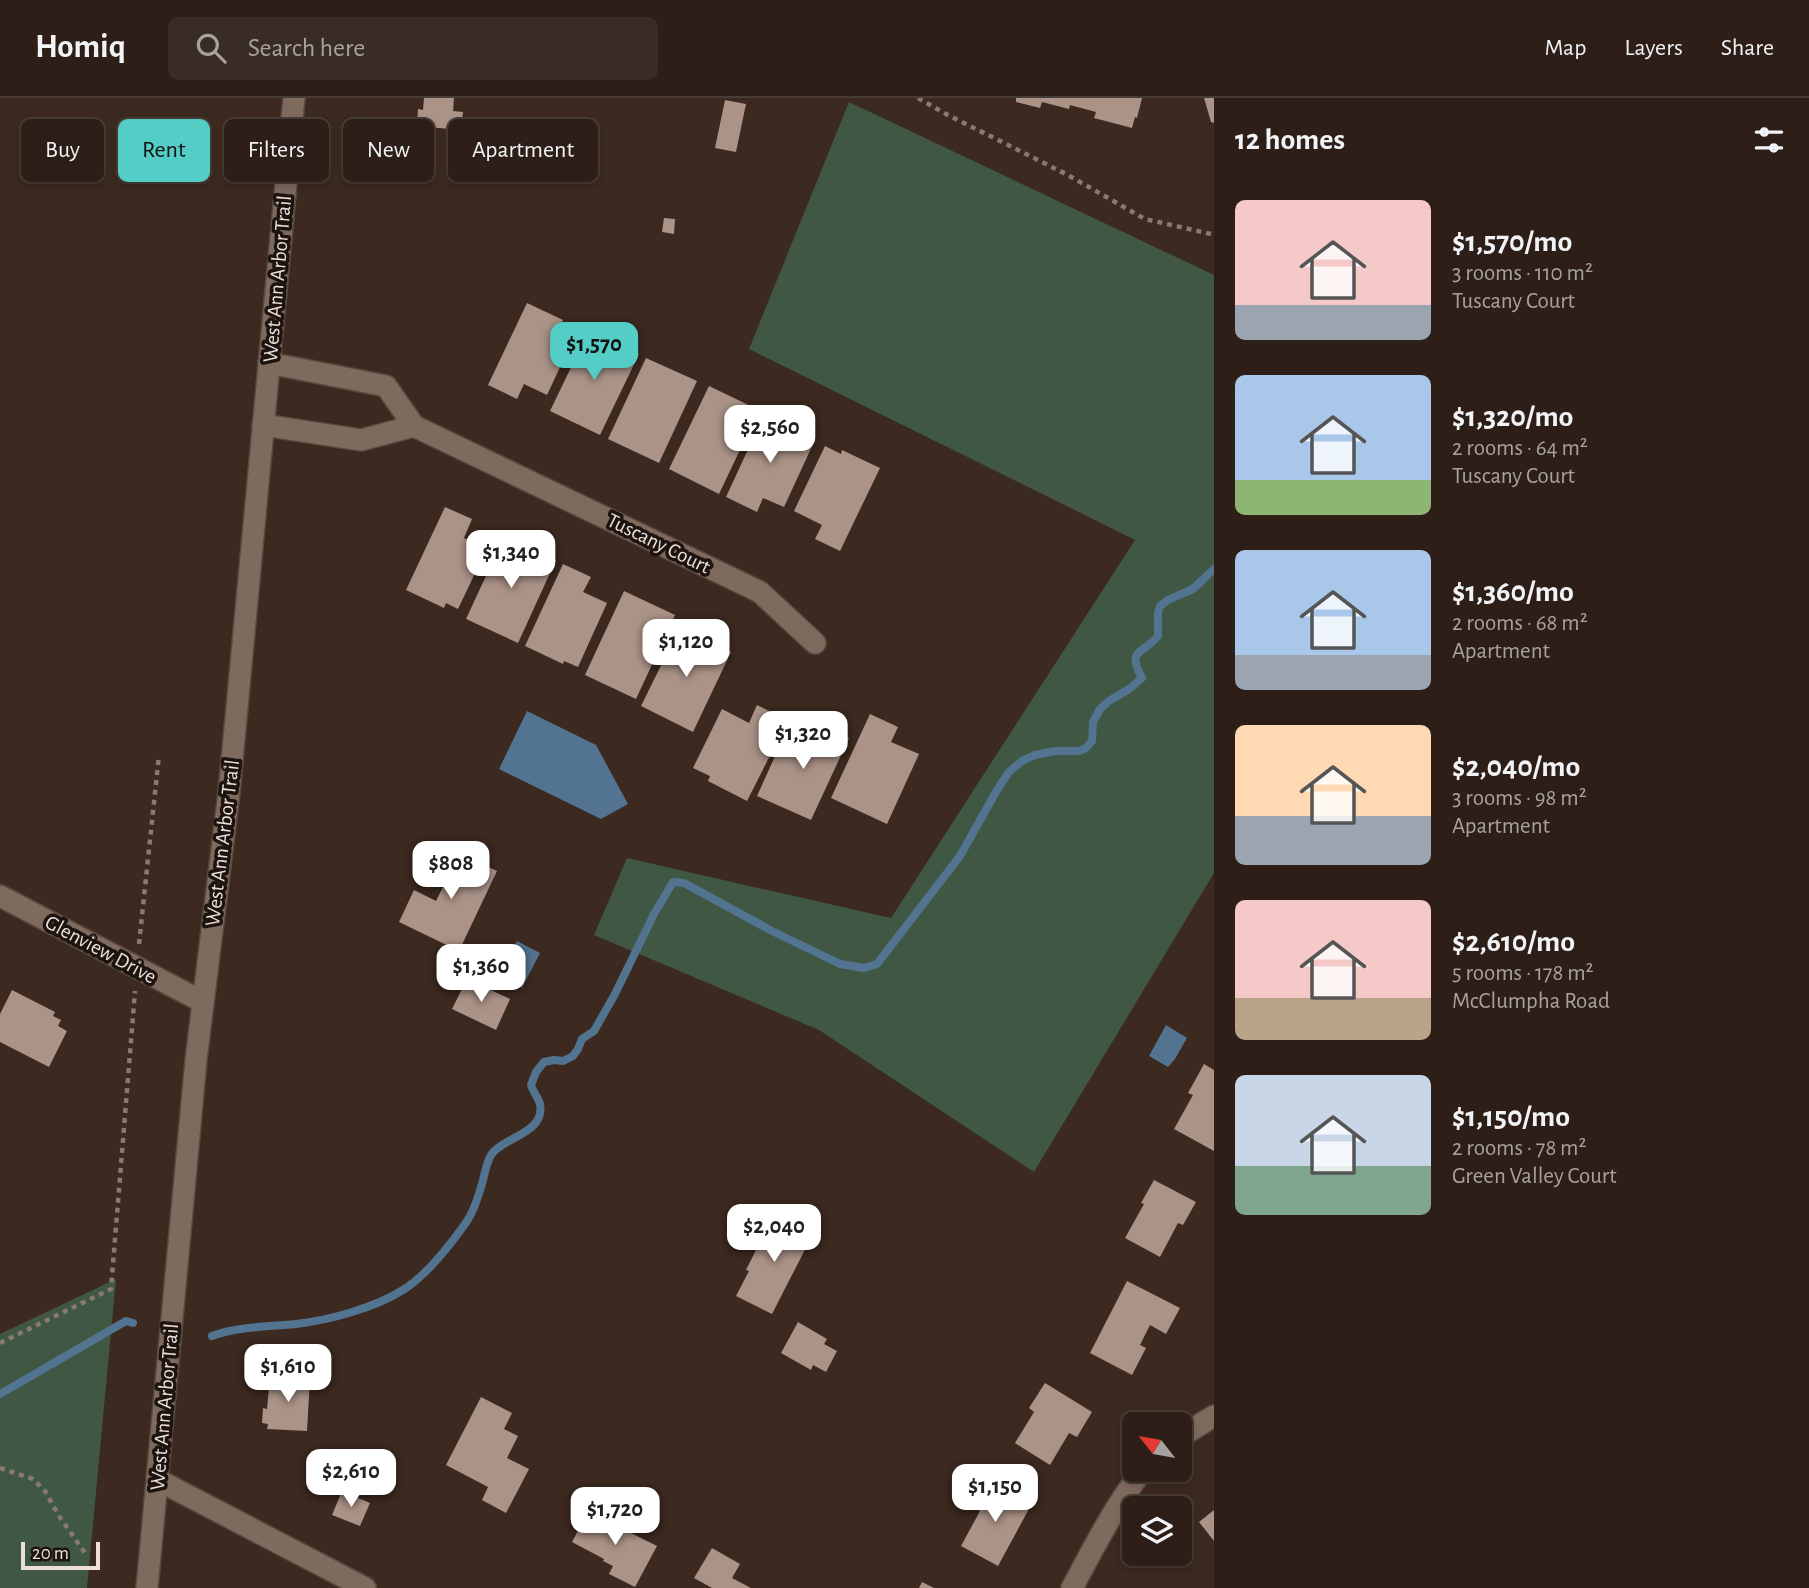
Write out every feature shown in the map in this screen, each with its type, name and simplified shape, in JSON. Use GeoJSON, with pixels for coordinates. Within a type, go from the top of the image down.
{"type":"FeatureCollection","features":[{"type":"Feature","properties":{"kind":"street","name":"West Ann Arbor Trail"},"geometry":{"type":"LineString","coordinates":[[147,1588],[196,1060],[229,793],[294,98]]}},
{"type":"Feature","properties":{"kind":"street","name":"Tuscany Court"},"geometry":{"type":"LineString","coordinates":[[269,363],[386,386],[414,426],[760,592],[815,643]]}},
{"type":"Feature","properties":{"kind":"street"},"geometry":{"type":"LineString","coordinates":[[263,425],[361,440],[414,426]]}},
{"type":"Feature","properties":{"kind":"street","name":"Glenview Drive"},"geometry":{"type":"LineString","coordinates":[[0,896],[203,1002]]}},
{"type":"Feature","properties":{"kind":"street"},"geometry":{"type":"LineString","coordinates":[[1192,1430],[1214,1416]]}},
{"type":"Feature","properties":{"kind":"street"},"geometry":{"type":"LineString","coordinates":[[158,1480],[365,1588]]}},
{"type":"Feature","properties":{"kind":"street"},"geometry":{"type":"LineString","coordinates":[[1072,1588],[1105,1524],[1134,1482]]}},
{"type":"Feature","properties":{"kind":"path"},"geometry":{"type":"LineString","coordinates":[[918,98],[1066,174],[1146,219],[1214,233]]}},
{"type":"Feature","properties":{"kind":"path"},"geometry":{"type":"LineString","coordinates":[[0,1343],[111,1289],[137,968],[159,755]]}},
{"type":"Feature","properties":{"kind":"path"},"geometry":{"type":"LineString","coordinates":[[0,1468],[33,1479],[45,1491],[85,1553]]}},
{"type":"Feature","properties":{"kind":"green space"},"geometry":{"type":"Polygon","coordinates":[[[849,102],[1214,275],[1214,873],[1034,1172],[819,1030],[594,935],[627,858],[891,918],[1135,540],[749,349],[849,102]]]}},
{"type":"Feature","properties":{"kind":"green space"},"geometry":{"type":"Polygon","coordinates":[[[116,1279],[87,1588],[0,1588],[0,1334],[116,1279]]]}},
{"type":"Feature","properties":{"kind":"water"},"geometry":{"type":"Polygon","coordinates":[[[527,711],[596,745],[628,804],[601,819],[499,769],[527,711]]]}},
{"type":"Feature","properties":{"kind":"water"},"geometry":{"type":"Polygon","coordinates":[[[517,941],[540,953],[522,988],[499,976],[517,941]]]}},
{"type":"Feature","properties":{"kind":"water"},"geometry":{"type":"Polygon","coordinates":[[[1166,1025],[1187,1038],[1168,1067],[1149,1056],[1166,1025]]]}},
{"type":"Feature","properties":{"kind":"building"},"geometry":{"type":"Polygon","coordinates":[[[424,98],[454,98],[453,111],[463,112],[462,119],[448,119],[448,129],[434,128],[434,119],[417,119],[418,109],[423,110],[424,98]]]}},
{"type":"Feature","properties":{"kind":"building"},"geometry":{"type":"Polygon","coordinates":[[[1016,98],[1142,98],[1132,128],[1094,118],[1096,112],[1070,105],[1069,109],[1042,102],[1040,108],[1016,102],[1016,98]]]}},
{"type":"Feature","properties":{"kind":"building"},"geometry":{"type":"Polygon","coordinates":[[[1204,98],[1214,98],[1214,123],[1211,122],[1204,98]]]}},
{"type":"Feature","properties":{"kind":"building"},"geometry":{"type":"Polygon","coordinates":[[[725,100],[746,104],[736,152],[715,148],[725,100]]]}},
{"type":"Feature","properties":{"kind":"building"},"geometry":{"type":"Polygon","coordinates":[[[664,218],[675,219],[674,234],[662,232],[664,218]]]}},
{"type":"Feature","properties":{"kind":"building"},"geometry":{"type":"Polygon","coordinates":[[[527,303],[563,320],[561,324],[577,331],[547,395],[524,384],[517,399],[488,385],[527,303]]]}},
{"type":"Feature","properties":{"kind":"building"},"geometry":{"type":"Polygon","coordinates":[[[589,330],[639,354],[600,435],[550,411],[589,330]]]}},
{"type":"Feature","properties":{"kind":"building"},"geometry":{"type":"Polygon","coordinates":[[[646,358],[697,381],[659,463],[608,439],[646,358]]]}},
{"type":"Feature","properties":{"kind":"building"},"geometry":{"type":"Polygon","coordinates":[[[709,386],[759,410],[719,494],[669,469],[709,386]]]}},
{"type":"Feature","properties":{"kind":"building"},"geometry":{"type":"Polygon","coordinates":[[[764,415],[802,432],[800,436],[814,442],[784,507],[763,498],[757,512],[726,497],[764,415]]]}},
{"type":"Feature","properties":{"kind":"building"},"geometry":{"type":"Polygon","coordinates":[[[825,446],[841,454],[842,450],[880,468],[840,551],[815,539],[822,525],[794,511],[825,446]]]}},
{"type":"Feature","properties":{"kind":"building"},"geometry":{"type":"Polygon","coordinates":[[[445,507],[472,519],[464,538],[487,548],[458,609],[446,603],[444,608],[406,590],[445,507]]]}},
{"type":"Feature","properties":{"kind":"building"},"geometry":{"type":"Polygon","coordinates":[[[504,537],[556,560],[518,643],[466,619],[504,537]]]}},
{"type":"Feature","properties":{"kind":"building"},"geometry":{"type":"Polygon","coordinates":[[[563,564],[591,577],[583,592],[607,603],[578,667],[564,661],[563,664],[525,646],[563,564]]]}},
{"type":"Feature","properties":{"kind":"building"},"geometry":{"type":"Polygon","coordinates":[[[624,591],[675,615],[636,699],[585,675],[624,591]]]}},
{"type":"Feature","properties":{"kind":"building"},"geometry":{"type":"Polygon","coordinates":[[[680,627],[731,652],[693,732],[641,706],[680,627]]]}},
{"type":"Feature","properties":{"kind":"building"},"geometry":{"type":"Polygon","coordinates":[[[757,705],[788,720],[747,801],[708,781],[710,776],[693,768],[722,709],[749,723],[757,705]]]}},
{"type":"Feature","properties":{"kind":"building"},"geometry":{"type":"Polygon","coordinates":[[[870,714],[898,727],[891,742],[919,754],[887,824],[831,798],[870,714]]]}},
{"type":"Feature","properties":{"kind":"building"},"geometry":{"type":"Polygon","coordinates":[[[819,724],[849,738],[811,820],[757,796],[785,734],[809,745],[819,724]]]}},
{"type":"Feature","properties":{"kind":"building"},"geometry":{"type":"Polygon","coordinates":[[[451,849],[497,871],[459,951],[399,922],[414,890],[436,901],[445,883],[437,879],[451,849]]]}},
{"type":"Feature","properties":{"kind":"building"},"geometry":{"type":"Polygon","coordinates":[[[467,979],[510,999],[496,1030],[452,1009],[467,979]]]}},
{"type":"Feature","properties":{"kind":"building"},"geometry":{"type":"Polygon","coordinates":[[[12,990],[55,1012],[53,1016],[61,1020],[58,1026],[67,1031],[49,1067],[0,1042],[0,1014],[12,990]]]}},
{"type":"Feature","properties":{"kind":"building"},"geometry":{"type":"Polygon","coordinates":[[[1204,1064],[1214,1070],[1214,1151],[1174,1129],[1193,1095],[1188,1093],[1204,1064]]]}},
{"type":"Feature","properties":{"kind":"building"},"geometry":{"type":"Polygon","coordinates":[[[1154,1180],[1196,1202],[1183,1225],[1178,1223],[1160,1257],[1125,1238],[1154,1180]]]}},
{"type":"Feature","properties":{"kind":"building"},"geometry":{"type":"Polygon","coordinates":[[[774,1214],[813,1234],[772,1314],[736,1296],[774,1214]]]}},
{"type":"Feature","properties":{"kind":"building"},"geometry":{"type":"Polygon","coordinates":[[[1127,1281],[1180,1308],[1166,1334],[1150,1325],[1140,1345],[1146,1348],[1132,1375],[1090,1353],[1127,1281]]]}},
{"type":"Feature","properties":{"kind":"building"},"geometry":{"type":"Polygon","coordinates":[[[798,1322],[827,1339],[824,1344],[837,1351],[826,1372],[813,1365],[811,1370],[781,1353],[798,1322]]]}},
{"type":"Feature","properties":{"kind":"building"},"geometry":{"type":"Polygon","coordinates":[[[270,1377],[310,1379],[307,1431],[267,1429],[268,1424],[262,1423],[263,1408],[267,1409],[270,1377]]]}},
{"type":"Feature","properties":{"kind":"building"},"geometry":{"type":"Polygon","coordinates":[[[1045,1383],[1092,1412],[1077,1437],[1069,1433],[1050,1465],[1015,1443],[1034,1412],[1029,1408],[1045,1383]]]}},
{"type":"Feature","properties":{"kind":"building"},"geometry":{"type":"Polygon","coordinates":[[[481,1397],[512,1413],[504,1429],[518,1436],[507,1458],[529,1469],[506,1513],[482,1500],[488,1487],[446,1465],[481,1397]]]}},
{"type":"Feature","properties":{"kind":"building"},"geometry":{"type":"Polygon","coordinates":[[[988,1483],[1030,1507],[998,1566],[961,1546],[980,1511],[974,1508],[988,1483]]]}},
{"type":"Feature","properties":{"kind":"building"},"geometry":{"type":"Polygon","coordinates":[[[342,1491],[370,1503],[360,1526],[332,1515],[342,1491]]]}},
{"type":"Feature","properties":{"kind":"building"},"geometry":{"type":"Polygon","coordinates":[[[590,1508],[657,1546],[635,1587],[609,1574],[613,1566],[603,1561],[604,1559],[572,1542],[590,1508]]]}},
{"type":"Feature","properties":{"kind":"building"},"geometry":{"type":"Polygon","coordinates":[[[1214,1510],[1214,1541],[1199,1522],[1214,1510]]]}},
{"type":"Feature","properties":{"kind":"building"},"geometry":{"type":"Polygon","coordinates":[[[712,1548],[740,1564],[732,1578],[751,1588],[712,1588],[694,1578],[712,1548]]]}},
{"type":"Feature","properties":{"kind":"building"},"geometry":{"type":"Polygon","coordinates":[[[922,1582],[934,1588],[919,1588],[922,1582]]]}},
{"type":"Feature","properties":{"kind":"waterway"},"geometry":{"type":"LineString","coordinates":[[212,1336],[243,1329],[309,1322],[351,1312],[403,1290],[429,1269],[471,1214],[491,1155],[537,1122],[540,1104],[531,1085],[536,1072],[544,1062],[563,1061],[573,1056],[582,1039],[594,1031],[673,882],[684,883],[840,964],[864,968],[877,964],[960,856],[1009,772],[1035,755],[1086,748],[1092,741],[1093,722],[1100,709],[1142,678],[1137,669],[1136,657],[1158,636],[1160,606],[1193,589],[1214,569]]}},
{"type":"Feature","properties":{"kind":"waterway"},"geometry":{"type":"LineString","coordinates":[[0,1394],[126,1321],[133,1323]]}}]}
